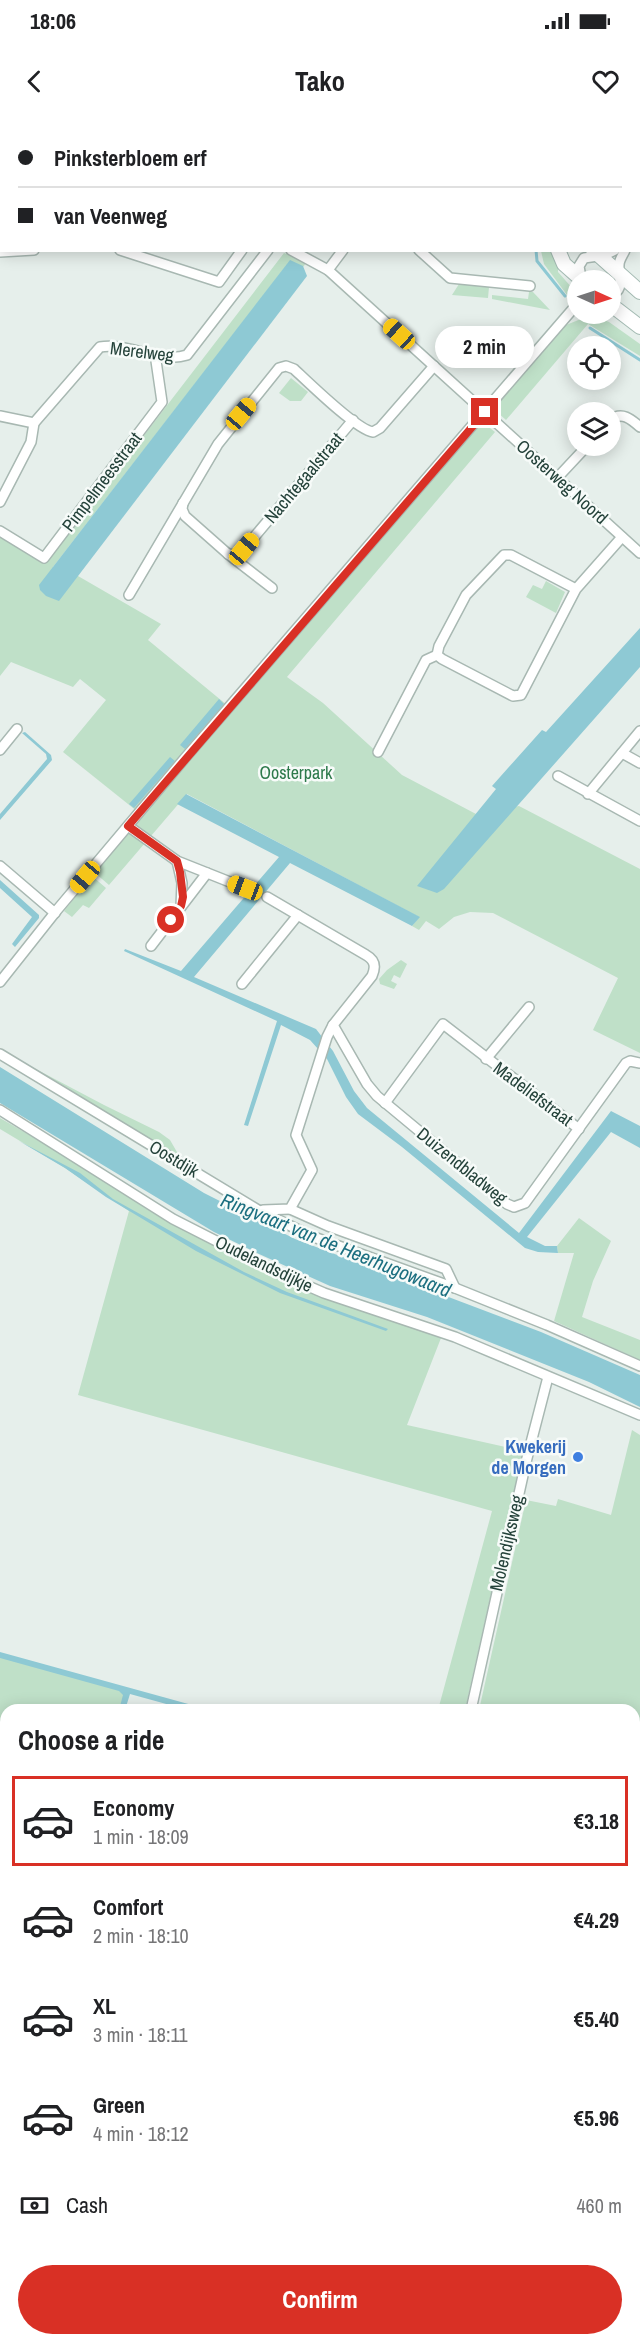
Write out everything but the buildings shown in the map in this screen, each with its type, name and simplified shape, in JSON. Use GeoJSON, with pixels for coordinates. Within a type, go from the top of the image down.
{"type":"FeatureCollection","features":[{"type":"Feature","properties":{"kind":"main road"},"geometry":{"type":"LineString","coordinates":[[559,252],[564,264],[571,270]]}},
{"type":"Feature","properties":{"kind":"main road"},"geometry":{"type":"LineString","coordinates":[[596,253],[616,270]]}},
{"type":"Feature","properties":{"kind":"main road"},"geometry":{"type":"LineString","coordinates":[[621,274],[640,292]]}},
{"type":"Feature","properties":{"kind":"main road"},"geometry":{"type":"LineString","coordinates":[[621,312],[640,327]]}},
{"type":"Feature","properties":{"kind":"street"},"geometry":{"type":"LineString","coordinates":[[126,252],[219,282],[241,252]]}},
{"type":"Feature","properties":{"kind":"street","name":"Merelweg"},"geometry":{"type":"LineString","coordinates":[[34,423],[100,347],[110,345],[155,354],[181,357],[187,355],[266,252]]}},
{"type":"Feature","properties":{"kind":"street","name":"Oosterweg Noord"},"geometry":{"type":"LineString","coordinates":[[295,252],[328,270],[640,553]]}},
{"type":"Feature","properties":{"kind":"street"},"geometry":{"type":"LineString","coordinates":[[328,270],[342,252]]}},
{"type":"Feature","properties":{"kind":"street"},"geometry":{"type":"LineString","coordinates":[[421,252],[450,278],[530,286]]}},
{"type":"Feature","properties":{"kind":"street"},"geometry":{"type":"LineString","coordinates":[[620,270],[619,264],[624,252]]}},
{"type":"Feature","properties":{"kind":"street"},"geometry":{"type":"LineString","coordinates":[[579,270],[580,262],[596,253]]}},
{"type":"Feature","properties":{"kind":"street"},"geometry":{"type":"LineString","coordinates":[[0,982],[128,826],[567,314]]}},
{"type":"Feature","properties":{"kind":"street","name":"Pimpelmeesstraat"},"geometry":{"type":"LineString","coordinates":[[0,531],[44,558],[162,402],[155,354]]}},
{"type":"Feature","properties":{"kind":"street","name":"Nachtegaalstraat"},"geometry":{"type":"LineString","coordinates":[[129,595],[225,434],[281,367],[294,369],[368,432],[378,430],[434,366]]}},
{"type":"Feature","properties":{"kind":"street"},"geometry":{"type":"LineString","coordinates":[[0,416],[34,423],[31,442],[0,502]]}},
{"type":"Feature","properties":{"kind":"street"},"geometry":{"type":"LineString","coordinates":[[621,416],[626,417],[640,427]]}},
{"type":"Feature","properties":{"kind":"street","name":"Nachtegaalstraat"},"geometry":{"type":"LineString","coordinates":[[228,554],[236,555],[244,549],[352,420]]}},
{"type":"Feature","properties":{"kind":"street"},"geometry":{"type":"LineString","coordinates":[[558,477],[578,456]]}},
{"type":"Feature","properties":{"kind":"street"},"geometry":{"type":"LineString","coordinates":[[183,503],[185,516],[228,554],[272,588]]}},
{"type":"Feature","properties":{"kind":"street"},"geometry":{"type":"LineString","coordinates":[[437,655],[513,696],[520,695],[576,589],[622,537]]}},
{"type":"Feature","properties":{"kind":"street"},"geometry":{"type":"LineString","coordinates":[[437,655],[439,646],[466,595],[504,555],[511,555],[576,589]]}},
{"type":"Feature","properties":{"kind":"street"},"geometry":{"type":"LineString","coordinates":[[378,752],[426,660],[437,655]]}},
{"type":"Feature","properties":{"kind":"street"},"geometry":{"type":"LineString","coordinates":[[0,750],[17,729]]}},
{"type":"Feature","properties":{"kind":"street"},"geometry":{"type":"LineString","coordinates":[[588,794],[640,731]]}},
{"type":"Feature","properties":{"kind":"street"},"geometry":{"type":"LineString","coordinates":[[622,753],[640,763]]}},
{"type":"Feature","properties":{"kind":"street"},"geometry":{"type":"LineString","coordinates":[[558,776],[640,820]]}},
{"type":"Feature","properties":{"kind":"street"},"geometry":{"type":"LineString","coordinates":[[128,826],[177,861],[245,888]]}},
{"type":"Feature","properties":{"kind":"street"},"geometry":{"type":"LineString","coordinates":[[177,861],[182,882],[181,906]]}},
{"type":"Feature","properties":{"kind":"street"},"geometry":{"type":"LineString","coordinates":[[0,866],[55,913]]}},
{"type":"Feature","properties":{"kind":"street"},"geometry":{"type":"LineString","coordinates":[[151,946],[207,873]]}},
{"type":"Feature","properties":{"kind":"street"},"geometry":{"type":"LineString","coordinates":[[258,1210],[291,1209],[312,1170],[296,1135],[320,1055],[333,1025],[372,976],[375,966],[374,961],[366,955],[267,897]]}},
{"type":"Feature","properties":{"kind":"street"},"geometry":{"type":"LineString","coordinates":[[242,984],[298,915]]}},
{"type":"Feature","properties":{"kind":"street","name":"Madeliefstraat"},"geometry":{"type":"LineString","coordinates":[[486,1059],[529,1007]]}},
{"type":"Feature","properties":{"kind":"street","name":"Madeliefstraat"},"geometry":{"type":"LineString","coordinates":[[385,1103],[443,1024],[579,1129]]}},
{"type":"Feature","properties":{"kind":"street","name":"Duizendbladweg"},"geometry":{"type":"LineString","coordinates":[[333,1025],[367,1084],[385,1103],[507,1204],[514,1207],[525,1203],[626,1063],[630,1061],[640,1063]]}},
{"type":"Feature","properties":{"kind":"street","name":"Oostdijk"},"geometry":{"type":"LineString","coordinates":[[0,1054],[258,1210],[327,1243],[455,1288],[640,1366]]}},
{"type":"Feature","properties":{"kind":"street","name":"Oudelandsdijkje"},"geometry":{"type":"LineString","coordinates":[[0,1110],[173,1219],[285,1276],[324,1293],[455,1337],[640,1415]]}},
{"type":"Feature","properties":{"kind":"street","name":"Oostdijk"},"geometry":{"type":"LineString","coordinates":[[291,1209],[328,1226],[446,1269],[455,1288]]}},
{"type":"Feature","properties":{"kind":"street","name":"Molendijksweg"},"geometry":{"type":"LineString","coordinates":[[472,1704],[526,1462],[548,1377]]}},
{"type":"Feature","properties":{"kind":"green space"},"geometry":{"type":"Polygon","coordinates":[[[541,252],[552,252],[558,265],[558,272],[567,282],[567,295],[544,264],[541,252]]]}},
{"type":"Feature","properties":{"kind":"green space","name":"Oosterpark"},"geometry":{"type":"Polygon","coordinates":[[[284,253],[307,262],[303,267],[290,261],[53,567],[78,576],[161,624],[148,640],[233,710],[479,425],[485,424],[495,432],[287,677],[323,703],[402,775],[476,814],[519,806],[640,869],[640,1053],[593,1030],[618,978],[493,913],[470,912],[454,917],[439,929],[426,921],[419,930],[412,926],[419,917],[187,794],[109,885],[95,873],[143,816],[63,752],[106,700],[80,679],[73,687],[11,662],[0,676],[0,537],[46,563],[284,253]]]}},
{"type":"Feature","properties":{"kind":"green space"},"geometry":{"type":"Polygon","coordinates":[[[459,284],[489,287],[488,298],[452,295],[459,284]]]}},
{"type":"Feature","properties":{"kind":"green space"},"geometry":{"type":"Polygon","coordinates":[[[529,292],[533,292],[550,310],[492,299],[492,295],[528,299],[529,292]]]}},
{"type":"Feature","properties":{"kind":"green space"},"geometry":{"type":"Polygon","coordinates":[[[588,324],[578,336],[567,336],[567,349],[506,420],[497,412],[499,403],[566,325],[588,324]]]}},
{"type":"Feature","properties":{"kind":"green space"},"geometry":{"type":"Polygon","coordinates":[[[588,324],[612,324],[640,344],[640,356],[621,344],[621,336],[608,336],[588,324]]]}},
{"type":"Feature","properties":{"kind":"green space"},"geometry":{"type":"Polygon","coordinates":[[[291,378],[308,392],[301,401],[290,401],[279,393],[291,378]]]}},
{"type":"Feature","properties":{"kind":"green space"},"geometry":{"type":"Polygon","coordinates":[[[546,581],[565,592],[556,613],[526,597],[533,585],[542,589],[546,581]]]}},
{"type":"Feature","properties":{"kind":"green space"},"geometry":{"type":"Polygon","coordinates":[[[92,876],[106,888],[89,908],[83,905],[72,917],[64,911],[92,876]]]}},
{"type":"Feature","properties":{"kind":"green space"},"geometry":{"type":"Polygon","coordinates":[[[401,960],[407,964],[400,978],[394,975],[391,981],[397,984],[394,989],[380,984],[379,979],[401,960]]]}},
{"type":"Feature","properties":{"kind":"green space"},"geometry":{"type":"Polygon","coordinates":[[[32,1067],[159,1132],[170,1140],[181,1159],[32,1067]]]}},
{"type":"Feature","properties":{"kind":"green space"},"geometry":{"type":"Polygon","coordinates":[[[0,1118],[86,1168],[145,1208],[199,1236],[405,1325],[441,1338],[407,1425],[523,1451],[466,1704],[440,1704],[492,1511],[78,1395],[129,1211],[65,1168],[0,1129],[0,1118]]]}},
{"type":"Feature","properties":{"kind":"green space"},"geometry":{"type":"Polygon","coordinates":[[[579,1218],[611,1241],[593,1281],[582,1317],[640,1340],[640,1360],[554,1321],[574,1253],[558,1253],[557,1246],[579,1218]]]}},
{"type":"Feature","properties":{"kind":"green space"},"geometry":{"type":"Polygon","coordinates":[[[632,1430],[640,1435],[640,1704],[480,1704],[526,1500],[556,1506],[558,1499],[611,1515],[632,1430]]]}},
{"type":"Feature","properties":{"kind":"green space"},"geometry":{"type":"Polygon","coordinates":[[[0,1655],[128,1689],[124,1704],[0,1704],[0,1655]]]}},
{"type":"Feature","properties":{"kind":"water"},"geometry":{"type":"Polygon","coordinates":[[[290,260],[303,266],[307,276],[59,601],[46,596],[40,590],[39,585],[290,260]]]}},
{"type":"Feature","properties":{"kind":"water"},"geometry":{"type":"Polygon","coordinates":[[[640,628],[640,667],[444,889],[437,893],[417,886],[496,789],[492,786],[542,730],[546,732],[640,628]]]}},
{"type":"Feature","properties":{"kind":"water"},"geometry":{"type":"Polygon","coordinates":[[[219,699],[224,704],[185,749],[180,745],[219,699]]]}},
{"type":"Feature","properties":{"kind":"water"},"geometry":{"type":"Polygon","coordinates":[[[25,732],[51,755],[52,760],[0,820],[0,814],[47,759],[46,754],[22,733],[25,732]]]}},
{"type":"Feature","properties":{"kind":"water"},"geometry":{"type":"Polygon","coordinates":[[[170,757],[175,761],[134,808],[129,804],[170,757]]]}},
{"type":"Feature","properties":{"kind":"water"},"geometry":{"type":"Polygon","coordinates":[[[186,794],[420,917],[412,926],[290,863],[194,977],[316,1029],[333,1051],[354,1091],[367,1108],[519,1233],[611,1111],[640,1126],[640,1148],[611,1132],[527,1237],[545,1246],[557,1246],[558,1253],[538,1252],[525,1248],[358,1114],[346,1097],[327,1059],[310,1040],[281,1025],[248,1126],[244,1125],[277,1021],[124,951],[125,949],[181,971],[279,857],[177,804],[186,794]]]}},
{"type":"Feature","properties":{"kind":"water"},"geometry":{"type":"Polygon","coordinates":[[[0,880],[39,915],[15,947],[12,944],[32,917],[0,888],[0,880]]]}},
{"type":"Feature","properties":{"kind":"water"},"geometry":{"type":"Polygon","coordinates":[[[0,1067],[204,1193],[295,1239],[541,1332],[640,1375],[640,1407],[589,1382],[427,1317],[330,1286],[214,1232],[0,1103],[0,1067]]]}},
{"type":"Feature","properties":{"kind":"water"},"geometry":{"type":"Polygon","coordinates":[[[19,1141],[80,1173],[113,1199],[244,1272],[287,1292],[388,1329],[386,1331],[280,1293],[196,1251],[19,1141]]]}},
{"type":"Feature","properties":{"kind":"water"},"geometry":{"type":"Polygon","coordinates":[[[0,1652],[188,1704],[166,1704],[130,1694],[127,1704],[121,1704],[123,1695],[119,1691],[0,1658],[0,1652]]]}},
{"type":"Feature","properties":{"kind":"waterway"},"geometry":{"type":"LineString","coordinates":[[536,252],[537,261],[565,296]]}},
{"type":"Feature","properties":{"kind":"waterway"},"geometry":{"type":"LineString","coordinates":[[590,328],[640,360]]}},
{"type":"Feature","properties":{"kind":"place","name":"Kwekerij de Morgen"},"geometry":{"type":"Point","coordinates":[578,1457]}},
{"type":"Feature","properties":{"kind":"route"},"geometry":{"type":"LineString","coordinates":[[171,920],[181,906],[183,897],[177,861],[128,826],[485,412]]}},
{"type":"Feature","properties":{"kind":"water label","name":"Ringvaart van de Heerhugowaard"},"geometry":{"type":"Point","coordinates":[336,1245]}}]}
